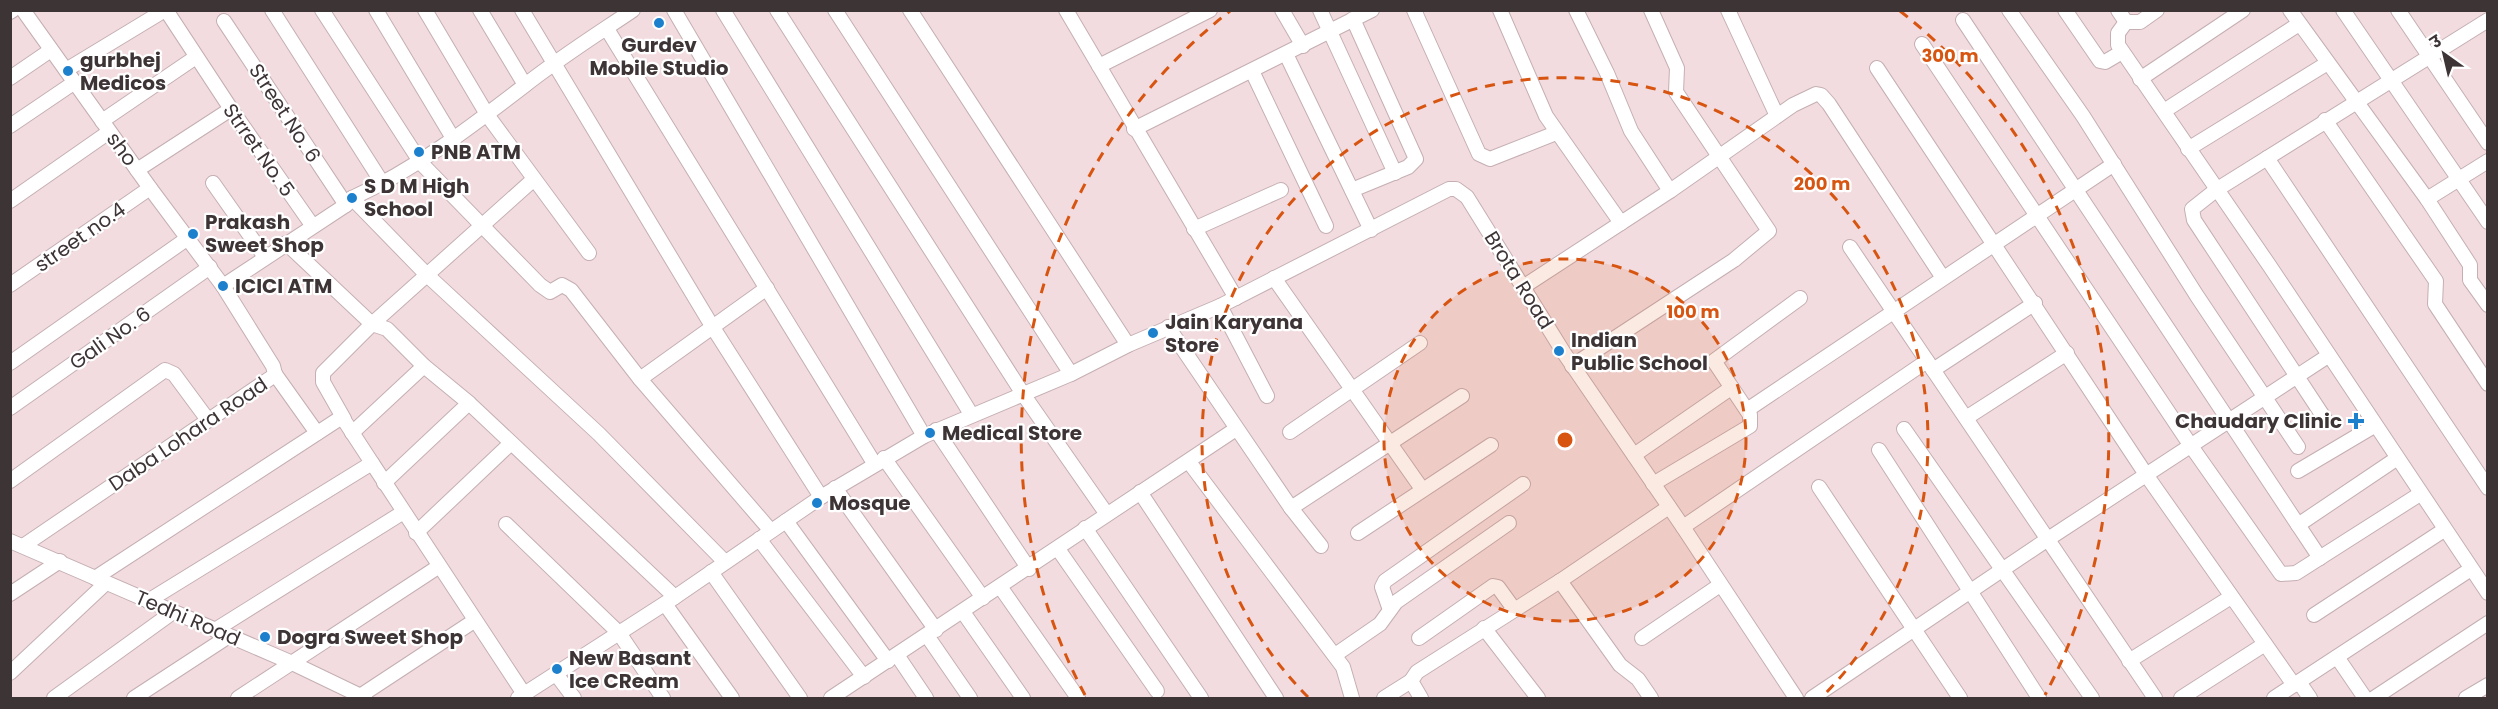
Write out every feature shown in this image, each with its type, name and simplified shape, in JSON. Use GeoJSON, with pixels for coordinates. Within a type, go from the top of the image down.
{"type":"FeatureCollection","features":[{"type":"Feature","properties":{"kind":"street","name":"sho"},"geometry":{"type":"LineString","coordinates":[[23,10],[150,188],[223,285]]}},
{"type":"Feature","properties":{"kind":"street"},"geometry":{"type":"LineString","coordinates":[[66,70],[166,10]]}},
{"type":"Feature","properties":{"kind":"street","name":"Strret No. 5"},"geometry":{"type":"LineString","coordinates":[[166,10],[207,74],[312,225]]}},
{"type":"Feature","properties":{"kind":"street"},"geometry":{"type":"LineString","coordinates":[[272,10],[383,184]]}},
{"type":"Feature","properties":{"kind":"street"},"geometry":{"type":"LineString","coordinates":[[322,10],[421,163],[547,291],[550,292],[562,285],[571,290],[640,379],[771,531]]}},
{"type":"Feature","properties":{"kind":"street"},"geometry":{"type":"LineString","coordinates":[[376,10],[454,140]]}},
{"type":"Feature","properties":{"kind":"street"},"geometry":{"type":"LineString","coordinates":[[425,10],[488,116],[589,253]]}},
{"type":"Feature","properties":{"kind":"street"},"geometry":{"type":"LineString","coordinates":[[480,10],[525,85]]}},
{"type":"Feature","properties":{"kind":"street"},"geometry":{"type":"LineString","coordinates":[[522,10],[712,326],[821,496]]}},
{"type":"Feature","properties":{"kind":"street"},"geometry":{"type":"LineString","coordinates":[[223,285],[349,202],[421,163],[488,116],[525,85],[554,66],[612,20],[633,10]]}},
{"type":"Feature","properties":{"kind":"street"},"geometry":{"type":"LineString","coordinates":[[674,10],[930,433],[1029,569]]}},
{"type":"Feature","properties":{"kind":"street"},"geometry":{"type":"LineString","coordinates":[[723,10],[971,414]]}},
{"type":"Feature","properties":{"kind":"street"},"geometry":{"type":"LineString","coordinates":[[777,10],[1023,394],[1106,513]]}},
{"type":"Feature","properties":{"kind":"street"},"geometry":{"type":"LineString","coordinates":[[835,10],[1071,374]]}},
{"type":"Feature","properties":{"kind":"street"},"geometry":{"type":"LineString","coordinates":[[910,10],[1128,345]]}},
{"type":"Feature","properties":{"kind":"street"},"geometry":{"type":"LineString","coordinates":[[1065,10],[1236,298]]}},
{"type":"Feature","properties":{"kind":"street"},"geometry":{"type":"LineString","coordinates":[[1099,66],[1210,10]]}},
{"type":"Feature","properties":{"kind":"street"},"geometry":{"type":"LineString","coordinates":[[1282,10],[1303,46]]}},
{"type":"Feature","properties":{"kind":"street"},"geometry":{"type":"LineString","coordinates":[[1320,10],[1395,173]]}},
{"type":"Feature","properties":{"kind":"street"},"geometry":{"type":"LineString","coordinates":[[1134,129],[1372,10]]}},
{"type":"Feature","properties":{"kind":"street"},"geometry":{"type":"LineString","coordinates":[[1414,10],[1479,154],[1490,159],[1556,133]]}},
{"type":"Feature","properties":{"kind":"street"},"geometry":{"type":"LineString","coordinates":[[1500,10],[1535,94],[1556,133],[1578,160],[1621,223]]}},
{"type":"Feature","properties":{"kind":"street"},"geometry":{"type":"LineString","coordinates":[[1576,10],[1607,73],[1631,131],[1670,190]]}},
{"type":"Feature","properties":{"kind":"street"},"geometry":{"type":"LineString","coordinates":[[1572,366],[1768,235],[1768,228],[1676,92],[1677,68],[1650,10]]}},
{"type":"Feature","properties":{"kind":"street"},"geometry":{"type":"LineString","coordinates":[[1728,10],[1777,116]]}},
{"type":"Feature","properties":{"kind":"street"},"geometry":{"type":"LineString","coordinates":[[2009,10],[2114,164],[2197,296],[2298,447]]}},
{"type":"Feature","properties":{"kind":"street"},"geometry":{"type":"LineString","coordinates":[[2065,10],[2100,61],[2105,62],[2122,52]]}},
{"type":"Feature","properties":{"kind":"street"},"geometry":{"type":"LineString","coordinates":[[2118,10],[2126,22]]}},
{"type":"Feature","properties":{"kind":"street"},"geometry":{"type":"LineString","coordinates":[[2126,22],[2140,22],[2157,10]]}},
{"type":"Feature","properties":{"kind":"street"},"geometry":{"type":"LineString","coordinates":[[2140,79],[2243,10]]}},
{"type":"Feature","properties":{"kind":"street"},"geometry":{"type":"LineString","coordinates":[[2290,10],[2326,64],[2427,199],[2470,265],[2470,280],[2487,305]]}},
{"type":"Feature","properties":{"kind":"street"},"geometry":{"type":"LineString","coordinates":[[2343,10],[2487,222]]}},
{"type":"Feature","properties":{"kind":"street"},"geometry":{"type":"LineString","coordinates":[[2405,13],[2430,57],[2487,143]]}},
{"type":"Feature","properties":{"kind":"street"},"geometry":{"type":"LineString","coordinates":[[1352,190],[1408,167],[1416,159],[1353,19]]}},
{"type":"Feature","properties":{"kind":"street"},"geometry":{"type":"LineString","coordinates":[[612,20],[767,288],[879,461],[983,598]]}},
{"type":"Feature","properties":{"kind":"street"},"geometry":{"type":"LineString","coordinates":[[1963,20],[2077,189],[2227,422],[2320,558]]}},
{"type":"Feature","properties":{"kind":"street"},"geometry":{"type":"LineString","coordinates":[[2325,419],[2192,216],[2195,206],[2325,120],[2392,81],[2487,20]]}},
{"type":"Feature","properties":{"kind":"street","name":"Street No. 6"},"geometry":{"type":"LineString","coordinates":[[224,21],[349,202],[599,434],[725,562]]}},
{"type":"Feature","properties":{"kind":"street"},"geometry":{"type":"LineString","coordinates":[[2126,22],[2116,39],[2122,52],[2164,111],[2487,593]]}},
{"type":"Feature","properties":{"kind":"street"},"geometry":{"type":"LineString","coordinates":[[2164,111],[2299,24]]}},
{"type":"Feature","properties":{"kind":"street"},"geometry":{"type":"LineString","coordinates":[[1922,44],[2191,446],[2282,574],[2296,573],[2420,494]]}},
{"type":"Feature","properties":{"kind":"street"},"geometry":{"type":"LineString","coordinates":[[10,78],[51,50]]}},
{"type":"Feature","properties":{"kind":"street"},"geometry":{"type":"LineString","coordinates":[[1287,54],[1371,230]]}},
{"type":"Feature","properties":{"kind":"street"},"geometry":{"type":"LineString","coordinates":[[10,201],[196,57]]}},
{"type":"Feature","properties":{"kind":"street"},"geometry":{"type":"LineString","coordinates":[[2188,149],[2326,64]]}},
{"type":"Feature","properties":{"kind":"street"},"geometry":{"type":"LineString","coordinates":[[1877,68],[2035,303],[2147,476],[2265,644],[2310,699]]}},
{"type":"Feature","properties":{"kind":"street"},"geometry":{"type":"LineString","coordinates":[[1252,70],[1326,226]]}},
{"type":"Feature","properties":{"kind":"street"},"geometry":{"type":"LineString","coordinates":[[10,126],[75,82]]}},
{"type":"Feature","properties":{"kind":"street"},"geometry":{"type":"LineString","coordinates":[[1523,286],[1621,223],[1807,96],[1821,95],[1943,278]]}},
{"type":"Feature","properties":{"kind":"street"},"geometry":{"type":"LineString","coordinates":[[137,170],[231,109]]}},
{"type":"Feature","properties":{"kind":"street"},"geometry":{"type":"LineString","coordinates":[[2325,120],[2436,281],[2435,304],[2487,384]]}},
{"type":"Feature","properties":{"kind":"street"},"geometry":{"type":"LineString","coordinates":[[2267,158],[2487,488]]}},
{"type":"Feature","properties":{"kind":"street"},"geometry":{"type":"LineString","coordinates":[[2427,199],[2487,161]]}},
{"type":"Feature","properties":{"kind":"street"},"geometry":{"type":"LineString","coordinates":[[1747,410],[1994,242],[2114,164]]}},
{"type":"Feature","properties":{"kind":"street"},"geometry":{"type":"LineString","coordinates":[[521,696],[352,433],[323,382],[323,373],[372,324],[534,179]]}},
{"type":"Feature","properties":{"kind":"street"},"geometry":{"type":"LineString","coordinates":[[213,183],[265,257]]}},
{"type":"Feature","properties":{"kind":"street","name":"street no.4"},"geometry":{"type":"LineString","coordinates":[[10,285],[150,188]]}},
{"type":"Feature","properties":{"kind":"street","name":"Brota Road"},"geometry":{"type":"LineString","coordinates":[[521,696],[670,600],[821,496],[930,433],[1071,374],[1128,345],[1220,306],[1449,189],[1456,189],[1467,197],[1572,366],[1683,527],[1796,699]]}},
{"type":"Feature","properties":{"kind":"street"},"geometry":{"type":"LineString","coordinates":[[1194,229],[1281,190]]}},
{"type":"Feature","properties":{"kind":"street"},"geometry":{"type":"LineString","coordinates":[[10,363],[188,238]]}},
{"type":"Feature","properties":{"kind":"street"},"geometry":{"type":"LineString","coordinates":[[286,243],[372,324],[387,329],[424,366],[469,403],[670,600],[732,699]]}},
{"type":"Feature","properties":{"kind":"street"},"geometry":{"type":"LineString","coordinates":[[1850,248],[2154,699]]}},
{"type":"Feature","properties":{"kind":"street","name":"Gali No. 6"},"geometry":{"type":"LineString","coordinates":[[10,408],[210,267]]}},
{"type":"Feature","properties":{"kind":"street"},"geometry":{"type":"LineString","coordinates":[[1274,278],[1353,387],[1422,489]]}},
{"type":"Feature","properties":{"kind":"street","name":"Daba Lohara Road"},"geometry":{"type":"LineString","coordinates":[[17,544],[275,374],[273,366],[223,285]]}},
{"type":"Feature","properties":{"kind":"street"},"geometry":{"type":"LineString","coordinates":[[640,379],[767,288]]}},
{"type":"Feature","properties":{"kind":"street"},"geometry":{"type":"LineString","coordinates":[[1653,484],[1747,429],[1751,421],[1747,410],[1714,363],[1717,356],[1800,298]]}},
{"type":"Feature","properties":{"kind":"street"},"geometry":{"type":"LineString","coordinates":[[1683,527],[1930,365],[2035,303]]}},
{"type":"Feature","properties":{"kind":"street"},"geometry":{"type":"LineString","coordinates":[[1220,306],[1267,396]]}},
{"type":"Feature","properties":{"kind":"street"},"geometry":{"type":"LineString","coordinates":[[1168,327],[1291,508],[1321,546]]}},
{"type":"Feature","properties":{"kind":"street"},"geometry":{"type":"LineString","coordinates":[[1290,432],[1420,343]]}},
{"type":"Feature","properties":{"kind":"street"},"geometry":{"type":"LineString","coordinates":[[1966,418],[2067,353]]}},
{"type":"Feature","properties":{"kind":"street"},"geometry":{"type":"LineString","coordinates":[[1812,699],[2048,539],[2328,356]]}},
{"type":"Feature","properties":{"kind":"street"},"geometry":{"type":"LineString","coordinates":[[352,433],[424,366]]}},
{"type":"Feature","properties":{"kind":"street"},"geometry":{"type":"LineString","coordinates":[[10,481],[165,370],[174,374],[208,420]]}},
{"type":"Feature","properties":{"kind":"street"},"geometry":{"type":"LineString","coordinates":[[275,374],[317,433]]}},
{"type":"Feature","properties":{"kind":"street"},"geometry":{"type":"LineString","coordinates":[[1634,455],[1731,388]]}},
{"type":"Feature","properties":{"kind":"street"},"geometry":{"type":"LineString","coordinates":[[1291,508],[1462,396]]}},
{"type":"Feature","properties":{"kind":"street"},"geometry":{"type":"LineString","coordinates":[[384,483],[469,403]]}},
{"type":"Feature","properties":{"kind":"street"},"geometry":{"type":"LineString","coordinates":[[10,673],[100,580],[317,433],[342,417],[344,419]]}},
{"type":"Feature","properties":{"kind":"street"},"geometry":{"type":"LineString","coordinates":[[2298,471],[2374,426]]}},
{"type":"Feature","properties":{"kind":"street"},"geometry":{"type":"LineString","coordinates":[[840,696],[864,677],[1029,569],[1106,513],[1189,462],[1236,429]]}},
{"type":"Feature","properties":{"kind":"street"},"geometry":{"type":"LineString","coordinates":[[1904,429],[2092,699]]}},
{"type":"Feature","properties":{"kind":"street"},"geometry":{"type":"LineString","coordinates":[[416,533],[511,443]]}},
{"type":"Feature","properties":{"kind":"street"},"geometry":{"type":"LineString","coordinates":[[1358,533],[1491,445]]}},
{"type":"Feature","properties":{"kind":"street"},"geometry":{"type":"LineString","coordinates":[[1879,450],[2039,699]]}},
{"type":"Feature","properties":{"kind":"street"},"geometry":{"type":"LineString","coordinates":[[2298,525],[2396,459]]}},
{"type":"Feature","properties":{"kind":"street"},"geometry":{"type":"LineString","coordinates":[[1189,462],[1335,655],[1343,667],[1352,699]]}},
{"type":"Feature","properties":{"kind":"street"},"geometry":{"type":"LineString","coordinates":[[148,601],[372,463]]}},
{"type":"Feature","properties":{"kind":"street"},"geometry":{"type":"LineString","coordinates":[[1390,610],[1382,587],[1385,581],[1523,484]]}},
{"type":"Feature","properties":{"kind":"street"},"geometry":{"type":"LineString","coordinates":[[1819,487],[1960,699]]}},
{"type":"Feature","properties":{"kind":"street"},"geometry":{"type":"LineString","coordinates":[[835,488],[932,633],[970,699]]}},
{"type":"Feature","properties":{"kind":"street"},"geometry":{"type":"LineString","coordinates":[[1140,492],[1276,699]]}},
{"type":"Feature","properties":{"kind":"street"},"geometry":{"type":"LineString","coordinates":[[1384,699],[1411,681],[1418,672],[1560,581],[1669,507]]}},
{"type":"Feature","properties":{"kind":"street"},"geometry":{"type":"LineString","coordinates":[[215,630],[402,513]]}},
{"type":"Feature","properties":{"kind":"street"},"geometry":{"type":"LineString","coordinates":[[786,521],[926,699]]}},
{"type":"Feature","properties":{"kind":"street"},"geometry":{"type":"LineString","coordinates":[[1335,655],[1380,624],[1396,602],[1509,523]]}},
{"type":"Feature","properties":{"kind":"street"},"geometry":{"type":"LineString","coordinates":[[506,524],[619,633],[663,699]]}},
{"type":"Feature","properties":{"kind":"street"},"geometry":{"type":"LineString","coordinates":[[1085,528],[1201,699]]}},
{"type":"Feature","properties":{"kind":"street"},"geometry":{"type":"LineString","coordinates":[[2314,615],[2444,530]]}},
{"type":"Feature","properties":{"kind":"street"},"geometry":{"type":"LineString","coordinates":[[759,539],[864,677]]}},
{"type":"Feature","properties":{"kind":"street","name":"Tedhi Road"},"geometry":{"type":"LineString","coordinates":[[17,544],[291,662],[361,698]]}},
{"type":"Feature","properties":{"kind":"street"},"geometry":{"type":"LineString","coordinates":[[1058,549],[1157,691]]}},
{"type":"Feature","properties":{"kind":"street"},"geometry":{"type":"LineString","coordinates":[[10,594],[60,561]]}},
{"type":"Feature","properties":{"kind":"street"},"geometry":{"type":"LineString","coordinates":[[238,699],[438,567]]}},
{"type":"Feature","properties":{"kind":"street"},"geometry":{"type":"LineString","coordinates":[[2274,699],[2471,569]]}},
{"type":"Feature","properties":{"kind":"street"},"geometry":{"type":"LineString","coordinates":[[711,572],[800,699]]}},
{"type":"Feature","properties":{"kind":"street"},"geometry":{"type":"LineString","coordinates":[[1560,581],[1620,664],[1638,679],[1651,699]]}},
{"type":"Feature","properties":{"kind":"street"},"geometry":{"type":"LineString","coordinates":[[1642,638],[1720,585]]}},
{"type":"Feature","properties":{"kind":"street"},"geometry":{"type":"LineString","coordinates":[[1419,638],[1493,586],[1498,587],[1514,609]]}},
{"type":"Feature","properties":{"kind":"street"},"geometry":{"type":"LineString","coordinates":[[1001,588],[1078,699]]}},
{"type":"Feature","properties":{"kind":"street"},"geometry":{"type":"LineString","coordinates":[[2129,661],[2231,597]]}},
{"type":"Feature","properties":{"kind":"street"},"geometry":{"type":"LineString","coordinates":[[54,699],[173,612]]}},
{"type":"Feature","properties":{"kind":"street"},"geometry":{"type":"LineString","coordinates":[[963,612],[1023,699]]}},
{"type":"Feature","properties":{"kind":"street"},"geometry":{"type":"LineString","coordinates":[[361,698],[474,621]]}},
{"type":"Feature","properties":{"kind":"street"},"geometry":{"type":"LineString","coordinates":[[2374,699],[2487,623]]}},
{"type":"Feature","properties":{"kind":"street"},"geometry":{"type":"LineString","coordinates":[[1484,628],[1538,699]]}},
{"type":"Feature","properties":{"kind":"street"},"geometry":{"type":"LineString","coordinates":[[134,699],[229,636]]}},
{"type":"Feature","properties":{"kind":"street"},"geometry":{"type":"LineString","coordinates":[[2181,699],[2265,644]]}},
{"type":"Feature","properties":{"kind":"street"},"geometry":{"type":"LineString","coordinates":[[2337,657],[2366,699]]}},
{"type":"Feature","properties":{"kind":"street"},"geometry":{"type":"LineString","coordinates":[[556,674],[574,699]]}},
{"type":"Feature","properties":{"kind":"street"},"geometry":{"type":"LineString","coordinates":[[1411,681],[1421,699]]}},
{"type":"Feature","properties":{"kind":"street"},"geometry":{"type":"LineString","coordinates":[[2466,699],[2487,685]]}},
{"type":"Feature","properties":{"kind":"place","name":"Gurdev Mobile Studio"},"geometry":{"type":"Point","coordinates":[659,23]}},
{"type":"Feature","properties":{"kind":"place","name":"gurbhej Medicos"},"geometry":{"type":"Point","coordinates":[68,71]}},
{"type":"Feature","properties":{"kind":"place","name":"PNB ATM"},"geometry":{"type":"Point","coordinates":[419,152]}},
{"type":"Feature","properties":{"kind":"place","name":"S D M High School"},"geometry":{"type":"Point","coordinates":[352,198]}},
{"type":"Feature","properties":{"kind":"place","name":"Prakash Sweet Shop"},"geometry":{"type":"Point","coordinates":[193,234]}},
{"type":"Feature","properties":{"kind":"place","name":"ICICI ATM"},"geometry":{"type":"Point","coordinates":[223,286]}},
{"type":"Feature","properties":{"kind":"place","name":"Jain Karyana Store"},"geometry":{"type":"Point","coordinates":[1153,333]}},
{"type":"Feature","properties":{"kind":"place","name":"Indian Public School"},"geometry":{"type":"Point","coordinates":[1559,351]}},
{"type":"Feature","properties":{"kind":"place","name":"Chaudary Clinic"},"geometry":{"type":"Point","coordinates":[2356,421]}},
{"type":"Feature","properties":{"kind":"place","name":"Medical Store"},"geometry":{"type":"Point","coordinates":[930,433]}},
{"type":"Feature","properties":{"kind":"place","name":"Mosque"},"geometry":{"type":"Point","coordinates":[817,503]}},
{"type":"Feature","properties":{"kind":"place","name":"Dogra Sweet Shop"},"geometry":{"type":"Point","coordinates":[265,637]}},
{"type":"Feature","properties":{"kind":"place","name":"New Basant Ice CReam"},"geometry":{"type":"Point","coordinates":[557,669]}}]}
